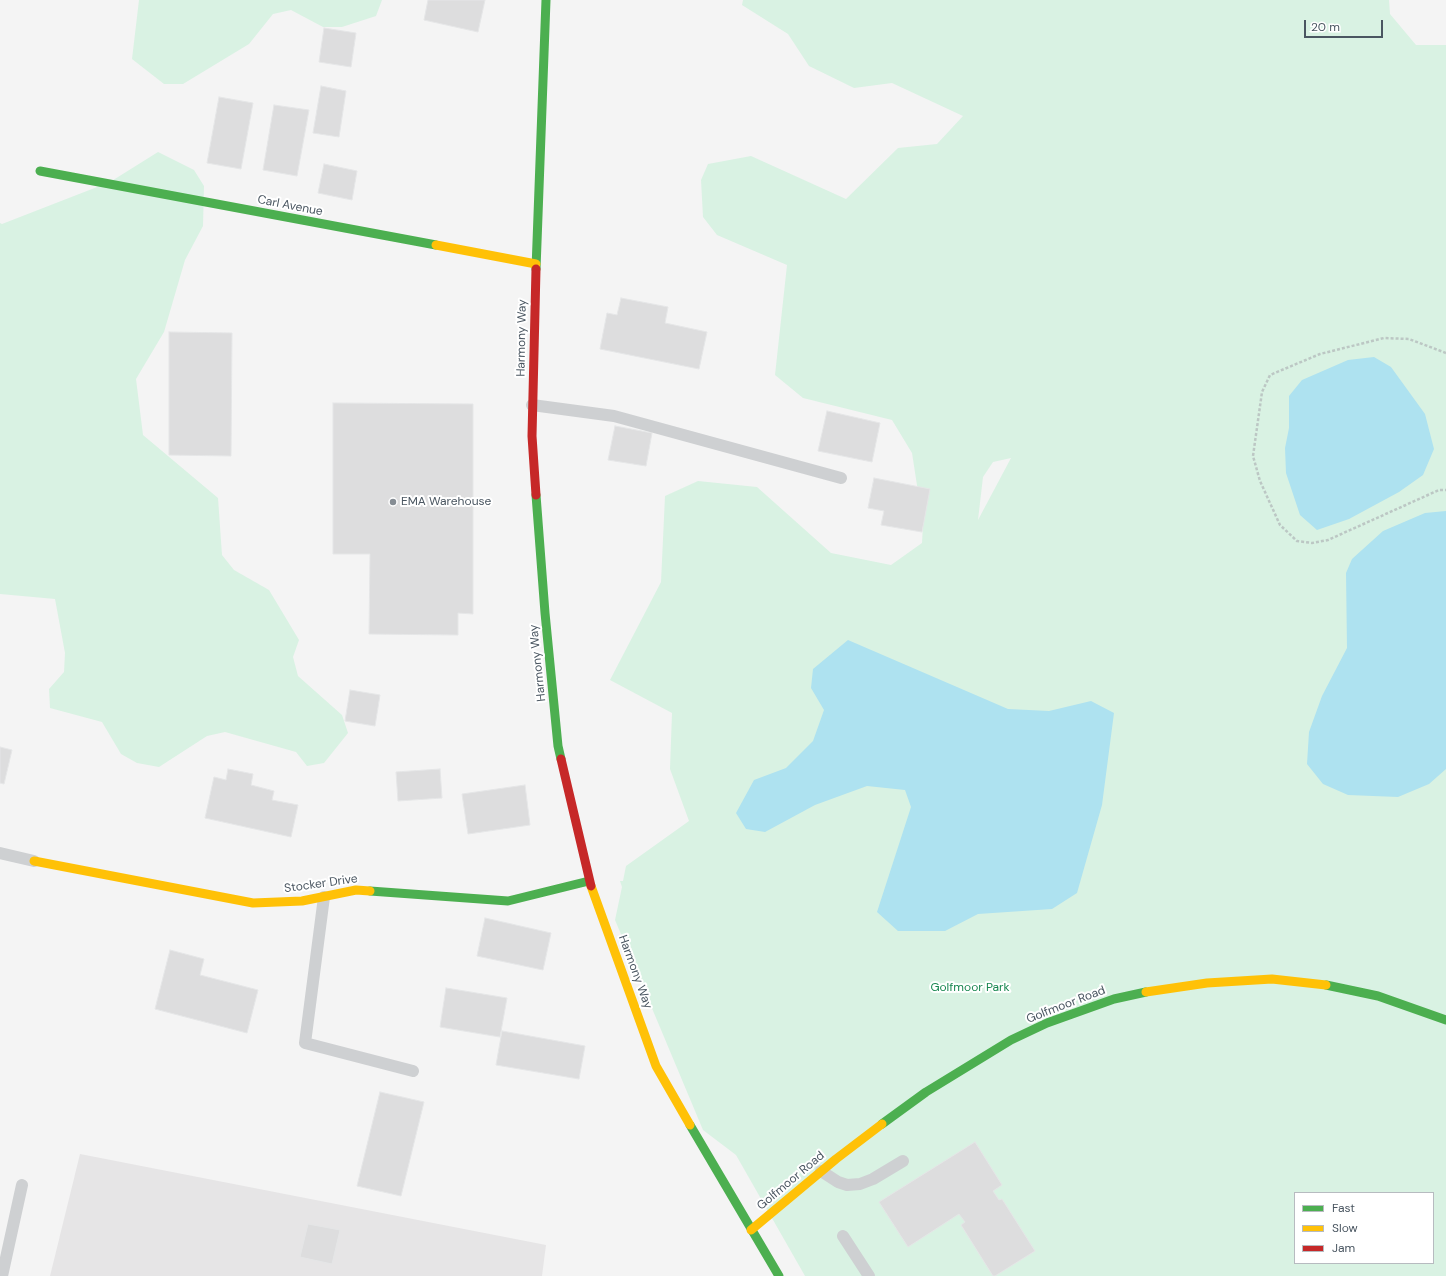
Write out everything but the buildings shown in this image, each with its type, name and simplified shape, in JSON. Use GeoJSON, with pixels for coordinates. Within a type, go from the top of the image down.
{"type":"FeatureCollection","features":[{"type":"Feature","properties":{"kind":"street","name":"Harmony Way"},"geometry":{"type":"LineString","coordinates":[[546,0],[536,264],[532,436],[545,613],[558,746],[589,881],[656,1066],[779,1276]]}},
{"type":"Feature","properties":{"kind":"street","name":"Carl Avenue"},"geometry":{"type":"LineString","coordinates":[[40,171],[536,264]]}},
{"type":"Feature","properties":{"kind":"street","name":"Stocker Drive"},"geometry":{"type":"LineString","coordinates":[[34,861],[252,903],[302,901],[356,890],[508,901],[589,881]]}},
{"type":"Feature","properties":{"kind":"street","name":"Golfmoor Road"},"geometry":{"type":"LineString","coordinates":[[751,1230],[821,1171],[877,1127],[926,1092],[1011,1040],[1047,1023],[1114,999],[1142,992],[1207,983],[1272,980],[1340,987],[1378,996],[1446,1020]]}},
{"type":"Feature","properties":{"kind":"lane"},"geometry":{"type":"LineString","coordinates":[[532,405],[614,416],[841,478]]}},
{"type":"Feature","properties":{"kind":"lane"},"geometry":{"type":"LineString","coordinates":[[0,853],[34,861]]}},
{"type":"Feature","properties":{"kind":"lane"},"geometry":{"type":"LineString","coordinates":[[324,897],[305,1043],[413,1071]]}},
{"type":"Feature","properties":{"kind":"lane"},"geometry":{"type":"LineString","coordinates":[[821,1171],[838,1182],[848,1185],[860,1184],[873,1179],[903,1161]]}},
{"type":"Feature","properties":{"kind":"lane"},"geometry":{"type":"LineString","coordinates":[[2,1276],[22,1185]]}},
{"type":"Feature","properties":{"kind":"lane"},"geometry":{"type":"LineString","coordinates":[[843,1236],[869,1276]]}},
{"type":"Feature","properties":{"kind":"path"},"geometry":{"type":"LineString","coordinates":[[1446,353],[1408,339],[1384,338],[1320,354],[1270,375],[1262,392],[1253,456],[1260,481],[1280,525],[1297,541],[1312,543],[1328,540],[1439,490],[1446,490]]}},
{"type":"Feature","properties":{"kind":"shaded area"},"geometry":{"type":"Polygon","coordinates":[[[80,1154],[546,1245],[542,1276],[50,1276],[80,1154]]]}},
{"type":"Feature","properties":{"kind":"green space"},"geometry":{"type":"Polygon","coordinates":[[[139,0],[382,0],[376,16],[342,27],[323,27],[291,10],[273,14],[249,44],[183,84],[164,84],[132,59],[139,0]]]}},
{"type":"Feature","properties":{"kind":"green space","name":"Golfmoor Park"},"geometry":{"type":"Polygon","coordinates":[[[743,0],[1389,0],[1390,14],[1416,45],[1446,45],[1446,1276],[805,1276],[736,1155],[703,1130],[615,920],[622,887],[620,881],[623,881],[626,866],[689,821],[670,769],[672,713],[610,680],[661,582],[665,496],[698,481],[757,487],[831,553],[891,565],[922,543],[923,524],[912,453],[892,420],[803,398],[775,375],[787,265],[717,235],[703,217],[701,180],[708,164],[751,156],[846,199],[898,148],[937,144],[963,116],[892,83],[854,88],[809,66],[788,34],[742,5],[743,0]],[[1011,458],[993,462],[983,477],[978,520],[1011,458]]]}},
{"type":"Feature","properties":{"kind":"green space"},"geometry":{"type":"Polygon","coordinates":[[[158,152],[194,170],[204,186],[203,226],[185,260],[164,332],[136,379],[143,435],[218,498],[222,555],[234,570],[269,590],[299,640],[293,657],[298,676],[342,715],[348,733],[324,763],[307,766],[296,752],[225,732],[207,736],[159,767],[137,763],[121,754],[102,722],[50,708],[49,689],[64,672],[65,653],[55,599],[0,594],[0,223],[2,224],[110,182],[158,152]]]}},
{"type":"Feature","properties":{"kind":"water"},"geometry":{"type":"Polygon","coordinates":[[[1374,357],[1391,367],[1425,414],[1434,449],[1423,475],[1399,492],[1349,519],[1317,530],[1300,515],[1286,473],[1285,448],[1289,428],[1289,396],[1302,380],[1348,360],[1374,357]]]}},
{"type":"Feature","properties":{"kind":"water"},"geometry":{"type":"Polygon","coordinates":[[[1446,511],[1446,769],[1429,784],[1398,797],[1348,795],[1323,784],[1307,764],[1309,732],[1322,696],[1347,648],[1346,573],[1352,559],[1383,531],[1425,513],[1446,511]]]}},
{"type":"Feature","properties":{"kind":"water"},"geometry":{"type":"Polygon","coordinates":[[[848,640],[1008,709],[1049,711],[1091,701],[1114,713],[1102,805],[1077,893],[1052,909],[978,914],[945,931],[898,931],[877,912],[911,807],[905,790],[867,786],[815,805],[765,832],[746,829],[736,813],[754,780],[786,768],[813,741],[824,710],[811,688],[813,669],[848,640]]]}},
{"type":"Feature","properties":{"kind":"traffic: fast"},"geometry":{"type":"LineString","coordinates":[[536,269],[546,0]]}},
{"type":"Feature","properties":{"kind":"traffic: fast"},"geometry":{"type":"LineString","coordinates":[[40,171],[436,245]]}},
{"type":"Feature","properties":{"kind":"traffic: fast"},"geometry":{"type":"LineString","coordinates":[[536,495],[545,613],[558,746],[561,759]]}},
{"type":"Feature","properties":{"kind":"traffic: fast"},"geometry":{"type":"LineString","coordinates":[[370,891],[508,901],[589,881]]}},
{"type":"Feature","properties":{"kind":"traffic: fast"},"geometry":{"type":"LineString","coordinates":[[1326,985],[1378,996],[1446,1020]]}},
{"type":"Feature","properties":{"kind":"traffic: fast"},"geometry":{"type":"LineString","coordinates":[[882,1124],[926,1092],[1011,1040],[1047,1023],[1114,999],[1146,992]]}},
{"type":"Feature","properties":{"kind":"traffic: fast"},"geometry":{"type":"LineString","coordinates":[[690,1125],[779,1276]]}},
{"type":"Feature","properties":{"kind":"traffic: slow"},"geometry":{"type":"LineString","coordinates":[[436,245],[536,264]]}},
{"type":"Feature","properties":{"kind":"traffic: slow"},"geometry":{"type":"LineString","coordinates":[[34,861],[253,903],[302,901],[356,890],[370,891]]}},
{"type":"Feature","properties":{"kind":"traffic: slow"},"geometry":{"type":"LineString","coordinates":[[591,886],[656,1066],[690,1125]]}},
{"type":"Feature","properties":{"kind":"traffic: slow"},"geometry":{"type":"LineString","coordinates":[[1146,992],[1207,983],[1272,979],[1326,985]]}},
{"type":"Feature","properties":{"kind":"traffic: slow"},"geometry":{"type":"LineString","coordinates":[[751,1230],[836,1159],[882,1124]]}},
{"type":"Feature","properties":{"kind":"traffic: jam"},"geometry":{"type":"LineString","coordinates":[[536,269],[532,436],[536,495]]}},
{"type":"Feature","properties":{"kind":"traffic: jam"},"geometry":{"type":"LineString","coordinates":[[561,759],[591,886]]}},
{"type":"Feature","properties":{"kind":"place","name":"EMA Warehouse"},"geometry":{"type":"Point","coordinates":[393,502]}}]}
